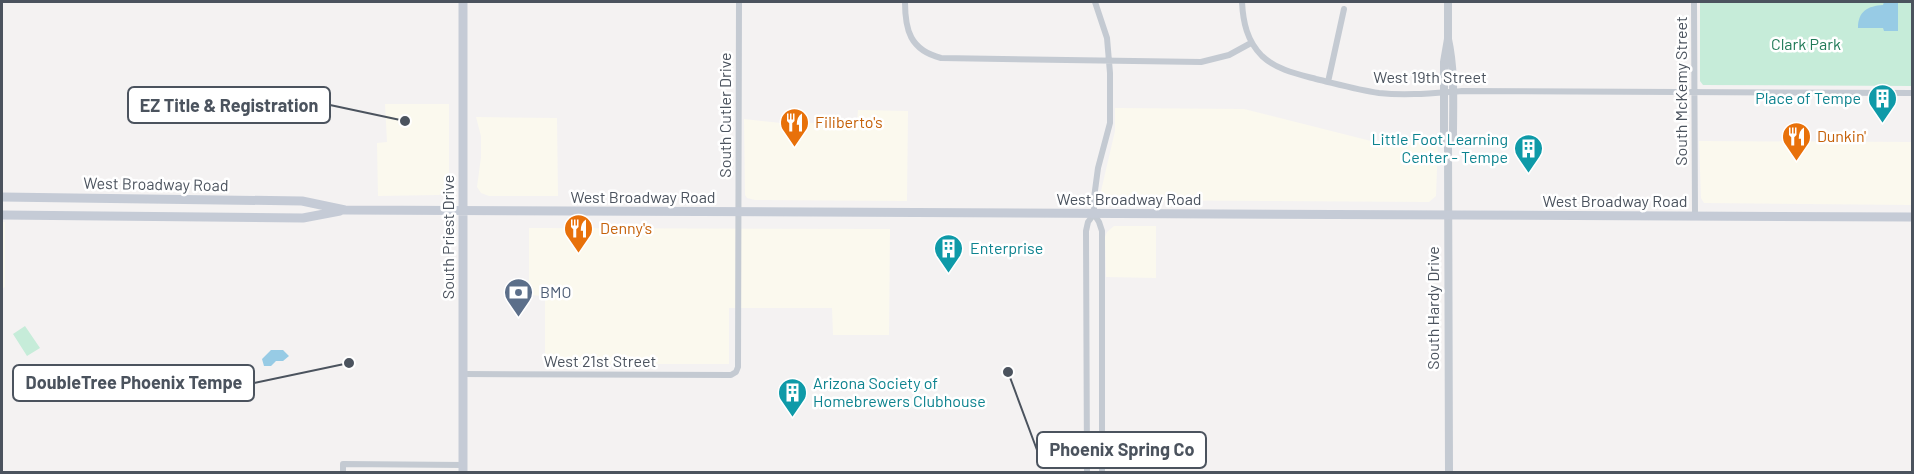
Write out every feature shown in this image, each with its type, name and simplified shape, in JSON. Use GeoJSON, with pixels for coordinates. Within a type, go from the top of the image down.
{"type":"FeatureCollection","features":[{"type":"Feature","properties":{"kind":"main road","name":"South Priest Drive"},"geometry":{"type":"LineString","coordinates":[[463,2],[463,469]]}},
{"type":"Feature","properties":{"kind":"main road","name":"West Broadway Road"},"geometry":{"type":"LineString","coordinates":[[2,197],[302,201],[345,210]]}},
{"type":"Feature","properties":{"kind":"main road","name":"West Broadway Road"},"geometry":{"type":"LineString","coordinates":[[2,215],[303,218],[345,210],[463,210],[1912,217]]}},
{"type":"Feature","properties":{"kind":"street","name":"South Cutler Drive"},"geometry":{"type":"LineString","coordinates":[[736,372],[738,367],[739,2]]}},
{"type":"Feature","properties":{"kind":"street"},"geometry":{"type":"LineString","coordinates":[[905,2],[907,28],[918,46],[932,56],[950,59],[1110,61],[1208,61],[1229,55],[1251,43],[1243,20],[1242,2]]}},
{"type":"Feature","properties":{"kind":"street"},"geometry":{"type":"LineString","coordinates":[[1095,2],[1104,25],[1110,61],[1110,123],[1098,168],[1094,198],[1094,214],[1102,231],[1102,472]]}},
{"type":"Feature","properties":{"kind":"street","name":"South Hardy Drive"},"geometry":{"type":"LineString","coordinates":[[1448,2],[1448,39],[1453,62],[1449,93],[1453,136],[1448,143],[1449,472]]}},
{"type":"Feature","properties":{"kind":"street","name":"South McKemy Street"},"geometry":{"type":"LineString","coordinates":[[1694,2],[1695,216]]}},
{"type":"Feature","properties":{"kind":"street"},"geometry":{"type":"LineString","coordinates":[[1328,82],[1344,9]]}},
{"type":"Feature","properties":{"kind":"street","name":"West 19th Street"},"geometry":{"type":"LineString","coordinates":[[1251,43],[1261,56],[1280,68],[1328,82],[1378,92],[1912,93]]}},
{"type":"Feature","properties":{"kind":"street"},"geometry":{"type":"LineString","coordinates":[[911,53],[918,46]]}},
{"type":"Feature","properties":{"kind":"street"},"geometry":{"type":"LineString","coordinates":[[1087,472],[1086,231],[1088,222],[1094,214]]}},
{"type":"Feature","properties":{"kind":"street","name":"West 21st Street"},"geometry":{"type":"LineString","coordinates":[[463,374],[731,375],[736,372]]}},
{"type":"Feature","properties":{"kind":"street"},"geometry":{"type":"LineString","coordinates":[[343,472],[343,464],[463,469]]}},
{"type":"Feature","properties":{"kind":"shaded area"},"geometry":{"type":"Polygon","coordinates":[[[385,104],[449,104],[449,184],[446,192],[439,195],[378,196],[377,143],[387,142],[385,104]]]}},
{"type":"Feature","properties":{"kind":"shaded area"},"geometry":{"type":"Polygon","coordinates":[[[1115,108],[1244,109],[1371,141],[1438,142],[1436,196],[1429,202],[1105,200],[1101,191],[1115,131],[1115,108]]]}},
{"type":"Feature","properties":{"kind":"shaded area"},"geometry":{"type":"Polygon","coordinates":[[[858,110],[908,111],[907,201],[755,200],[747,198],[745,195],[744,119],[781,123],[857,123],[858,110]]]}},
{"type":"Feature","properties":{"kind":"shaded area"},"geometry":{"type":"Polygon","coordinates":[[[476,117],[557,118],[558,196],[489,196],[481,193],[477,187],[481,136],[476,117]]]}},
{"type":"Feature","properties":{"kind":"shaded area"},"geometry":{"type":"Polygon","coordinates":[[[1699,141],[1912,142],[1912,205],[1704,203],[1701,198],[1699,141]]]}},
{"type":"Feature","properties":{"kind":"shaded area"},"geometry":{"type":"Polygon","coordinates":[[[2,222],[5,222],[5,287],[2,289],[2,222]]]}},
{"type":"Feature","properties":{"kind":"shaded area"},"geometry":{"type":"Polygon","coordinates":[[[1114,226],[1156,226],[1156,278],[1106,277],[1105,237],[1114,226]]]}},
{"type":"Feature","properties":{"kind":"shaded area"},"geometry":{"type":"Polygon","coordinates":[[[529,228],[890,229],[889,335],[833,335],[832,308],[729,308],[729,364],[545,364],[545,296],[529,295],[529,228]]]}},
{"type":"Feature","properties":{"kind":"green space","name":"Clark Park"},"geometry":{"type":"Polygon","coordinates":[[[1700,2],[1912,2],[1912,86],[1703,85],[1700,81],[1700,2]]]}},
{"type":"Feature","properties":{"kind":"green space"},"geometry":{"type":"Polygon","coordinates":[[[25,326],[40,348],[27,356],[13,334],[25,326]]]}},
{"type":"Feature","properties":{"kind":"water"},"geometry":{"type":"Polygon","coordinates":[[[1884,2],[1898,2],[1898,31],[1884,31],[1883,28],[1858,28],[1860,17],[1865,11],[1883,5],[1884,2]]]}},
{"type":"Feature","properties":{"kind":"water"},"geometry":{"type":"Polygon","coordinates":[[[271,350],[283,350],[289,356],[283,361],[276,361],[271,366],[264,366],[262,359],[271,350]]]}},
{"type":"Feature","properties":{"kind":"place","name":"EZ Title & Registration"},"geometry":{"type":"Point","coordinates":[405,121]}},
{"type":"Feature","properties":{"kind":"place","name":"Place of Tempe"},"geometry":{"type":"Point","coordinates":[1882,124]}},
{"type":"Feature","properties":{"kind":"place","name":"Filiberto's"},"geometry":{"type":"Point","coordinates":[794,148]}},
{"type":"Feature","properties":{"kind":"place","name":"Dunkin'"},"geometry":{"type":"Point","coordinates":[1796,162]}},
{"type":"Feature","properties":{"kind":"place","name":"Little Foot Learning Center - Tempe"},"geometry":{"type":"Point","coordinates":[1529,174]}},
{"type":"Feature","properties":{"kind":"place","name":"Denny's"},"geometry":{"type":"Point","coordinates":[579,254]}},
{"type":"Feature","properties":{"kind":"place","name":"Enterprise"},"geometry":{"type":"Point","coordinates":[949,274]}},
{"type":"Feature","properties":{"kind":"place","name":"BMO"},"geometry":{"type":"Point","coordinates":[519,318]}},
{"type":"Feature","properties":{"kind":"place","name":"DoubleTree Phoenix Tempe"},"geometry":{"type":"Point","coordinates":[349,363]}},
{"type":"Feature","properties":{"kind":"place","name":"Phoenix Spring Co"},"geometry":{"type":"Point","coordinates":[1008,372]}},
{"type":"Feature","properties":{"kind":"place","name":"Arizona Society of Homebrewers Clubhouse"},"geometry":{"type":"Point","coordinates":[792,418]}}]}
